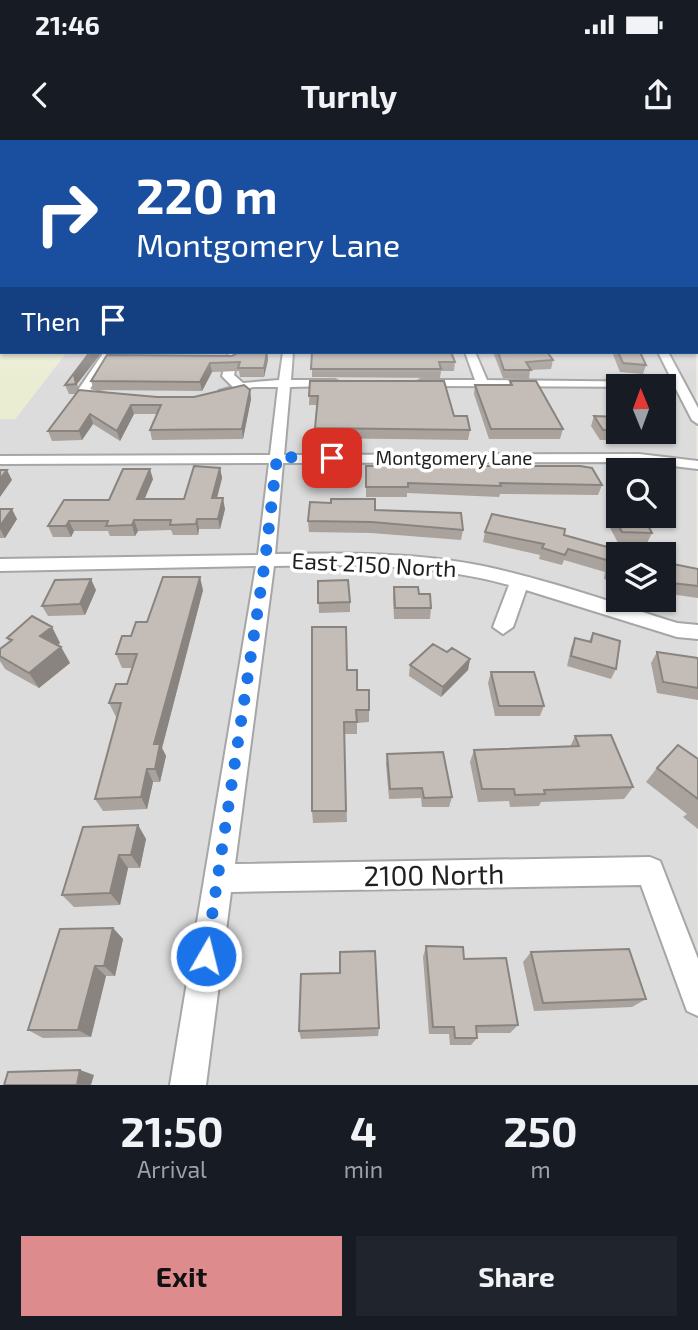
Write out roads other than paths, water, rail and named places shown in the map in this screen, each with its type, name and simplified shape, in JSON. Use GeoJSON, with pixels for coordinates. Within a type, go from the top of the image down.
{"type":"FeatureCollection","features":[{"type":"Feature","properties":{"kind":"street"},"geometry":{"type":"LineString","coordinates":[[188,1085],[265,561],[288,354]]}},
{"type":"Feature","properties":{"kind":"street"},"geometry":{"type":"LineString","coordinates":[[471,354],[482,383]]}},
{"type":"Feature","properties":{"kind":"street"},"geometry":{"type":"LineString","coordinates":[[664,354],[698,420]]}},
{"type":"Feature","properties":{"kind":"street"},"geometry":{"type":"LineString","coordinates":[[110,356],[85,386],[87,394],[118,398]]}},
{"type":"Feature","properties":{"kind":"street"},"geometry":{"type":"LineString","coordinates":[[229,357],[228,376],[240,387]]}},
{"type":"Feature","properties":{"kind":"street"},"geometry":{"type":"LineString","coordinates":[[214,397],[240,387],[344,383]]}},
{"type":"Feature","properties":{"kind":"street"},"geometry":{"type":"LineString","coordinates":[[413,383],[679,386]]}},
{"type":"Feature","properties":{"kind":"street","name":"Montgomery Lane"},"geometry":{"type":"LineString","coordinates":[[0,460],[277,457],[639,458],[698,465]]}},
{"type":"Feature","properties":{"kind":"street","name":"East 2150 North"},"geometry":{"type":"LineString","coordinates":[[6,564],[330,559],[442,565],[519,582],[677,630],[698,632]]}},
{"type":"Feature","properties":{"kind":"street"},"geometry":{"type":"LineString","coordinates":[[0,584],[6,564]]}},
{"type":"Feature","properties":{"kind":"street"},"geometry":{"type":"LineString","coordinates":[[503,627],[519,582]]}},
{"type":"Feature","properties":{"kind":"street","name":"2100 North"},"geometry":{"type":"LineString","coordinates":[[217,878],[650,871],[698,1000]]}}]}
